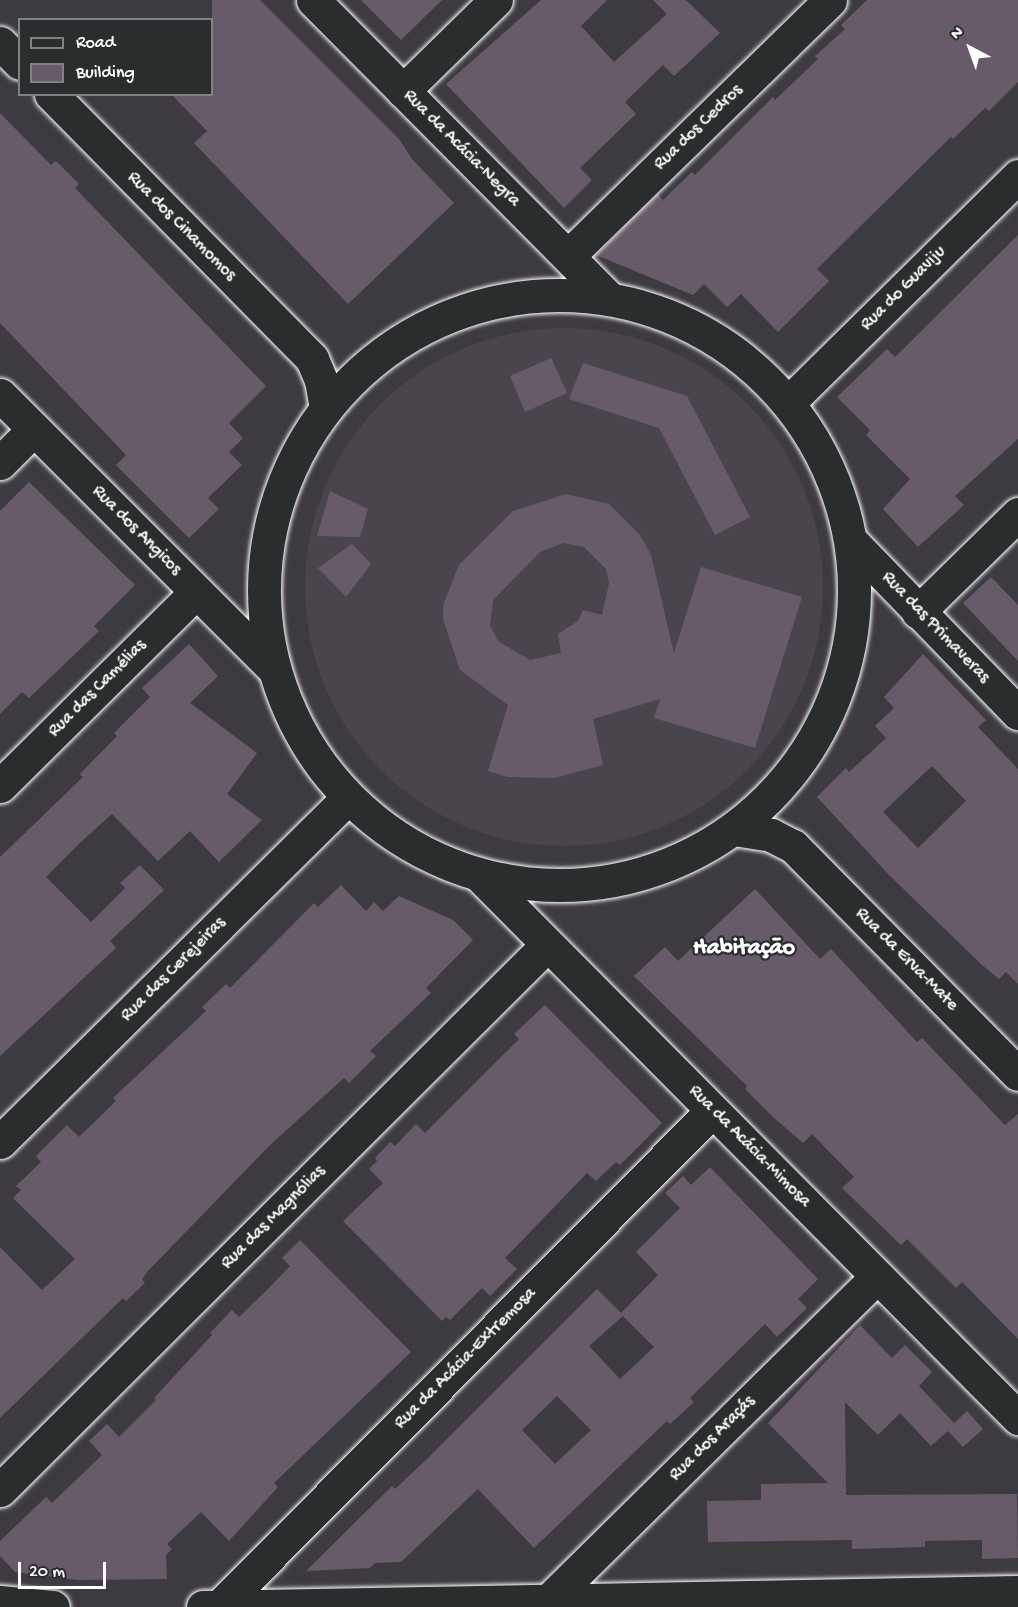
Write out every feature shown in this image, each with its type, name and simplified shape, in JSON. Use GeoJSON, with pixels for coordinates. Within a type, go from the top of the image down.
{"type":"FeatureCollection","features":[{"type":"Feature","properties":{"kind":"street","name":"Rua da Acácia-Negra"},"geometry":{"type":"LineString","coordinates":[[313,0],[609,298]]}},
{"type":"Feature","properties":{"kind":"street"},"geometry":{"type":"LineString","coordinates":[[403,91],[496,0]]}},
{"type":"Feature","properties":{"kind":"street","name":"Rua dos Cedros"},"geometry":{"type":"LineString","coordinates":[[568,256],[830,0]]}},
{"type":"Feature","properties":{"kind":"street"},"geometry":{"type":"LineString","coordinates":[[0,43],[18,61]]}},
{"type":"Feature","properties":{"kind":"street","name":"Rua dos Cinamomos"},"geometry":{"type":"LineString","coordinates":[[53,96],[312,359],[321,380],[326,407]]}},
{"type":"Feature","properties":{"kind":"street","name":"Rua do Guaviju"},"geometry":{"type":"LineString","coordinates":[[789,402],[1018,176]]}},
{"type":"Feature","properties":{"kind":"street"},"geometry":{"type":"LineString","coordinates":[[556,294],[609,298],[660,311],[709,333],[752,364],[789,402],[830,468],[852,543],[853,632],[827,716],[778,789],[734,829],[688,856],[639,875],[586,885],[532,886],[480,876],[431,858],[386,832],[347,799],[301,738],[272,667],[263,613],[264,558],[271,526],[296,454],[326,407],[361,371],[403,339],[451,315],[482,305],[556,294]]}},
{"type":"Feature","properties":{"kind":"street"},"geometry":{"type":"LineString","coordinates":[[312,359],[361,371]]}},
{"type":"Feature","properties":{"kind":"street","name":"Rua dos Angicos"},"geometry":{"type":"LineString","coordinates":[[0,395],[272,667]]}},
{"type":"Feature","properties":{"kind":"street"},"geometry":{"type":"LineString","coordinates":[[0,463],[34,429]]}},
{"type":"Feature","properties":{"kind":"street"},"geometry":{"type":"LineString","coordinates":[[918,612],[1018,514]]}},
{"type":"Feature","properties":{"kind":"street","name":"Rua das Primaveras"},"geometry":{"type":"LineString","coordinates":[[852,543],[1018,713]]}},
{"type":"Feature","properties":{"kind":"street","name":"Rua das Camélias"},"geometry":{"type":"LineString","coordinates":[[0,786],[196,592]]}},
{"type":"Feature","properties":{"kind":"street","name":"Rua da Erva-Mate"},"geometry":{"type":"LineString","coordinates":[[778,789],[783,824],[793,846]]}},
{"type":"Feature","properties":{"kind":"street","name":"Rua das Cerejeiras"},"geometry":{"type":"LineString","coordinates":[[0,1142],[347,799]]}},
{"type":"Feature","properties":{"kind":"street","name":"Rua da Erva-Mate"},"geometry":{"type":"LineString","coordinates":[[734,829],[771,834],[793,846],[1018,1074]]}},
{"type":"Feature","properties":{"kind":"street","name":"Rua da Acácia-Mimosa"},"geometry":{"type":"LineString","coordinates":[[480,876],[1018,1418]]}},
{"type":"Feature","properties":{"kind":"street","name":"Rua das Magnólias"},"geometry":{"type":"LineString","coordinates":[[0,1490],[547,945]]}},
{"type":"Feature","properties":{"kind":"street","name":"Rua da Acácia-Extremosa"},"geometry":{"type":"LineString","coordinates":[[219,1607],[712,1111]]}},
{"type":"Feature","properties":{"kind":"street","name":"Rua dos Araçás"},"geometry":{"type":"LineString","coordinates":[[548,1601],[877,1276]]}},
{"type":"Feature","properties":{"kind":"street"},"geometry":{"type":"LineString","coordinates":[[203,1607],[1018,1592]]}},
{"type":"Feature","properties":{"kind":"street"},"geometry":{"type":"LineString","coordinates":[[0,1602],[53,1607]]}},
{"type":"Feature","properties":{"kind":"shaded area"},"geometry":{"type":"Polygon","coordinates":[[[564,328],[615,333],[663,348],[686,358],[708,372],[747,404],[779,443],[793,465],[803,488],[818,536],[823,587],[818,638],[803,686],[793,709],[779,731],[747,770],[708,802],[686,816],[663,826],[615,841],[564,846],[513,841],[465,826],[442,816],[420,802],[381,770],[349,731],[335,709],[325,686],[310,638],[305,587],[310,536],[325,488],[335,465],[349,443],[381,404],[420,372],[442,358],[465,348],[513,333],[564,328]]]}},
{"type":"Feature","properties":{"kind":"building"},"geometry":{"type":"Polygon","coordinates":[[[212,0],[260,0],[399,139],[412,159],[454,203],[348,304],[194,143],[207,131],[173,96],[213,96],[212,0]]]}},
{"type":"Feature","properties":{"kind":"building"},"geometry":{"type":"Polygon","coordinates":[[[361,0],[442,0],[401,40],[361,0]]]}},
{"type":"Feature","properties":{"kind":"building"},"geometry":{"type":"Polygon","coordinates":[[[541,0],[607,0],[581,26],[614,62],[667,14],[653,0],[686,0],[720,33],[674,76],[663,65],[625,102],[636,114],[580,168],[592,180],[564,208],[446,84],[541,0]]]}},
{"type":"Feature","properties":{"kind":"building"},"geometry":{"type":"Polygon","coordinates":[[[867,0],[1018,0],[1018,82],[989,111],[985,108],[953,139],[951,137],[817,269],[829,281],[778,332],[741,294],[727,307],[704,284],[693,295],[596,255],[658,194],[663,200],[692,172],[695,175],[773,97],[775,100],[818,59],[815,56],[845,29],[841,25],[867,0]]]}},
{"type":"Feature","properties":{"kind":"building"},"geometry":{"type":"Polygon","coordinates":[[[0,113],[51,165],[56,161],[79,184],[75,188],[266,386],[229,423],[243,438],[229,452],[242,465],[208,498],[219,509],[189,538],[116,465],[126,455],[0,323],[0,113]]]}},
{"type":"Feature","properties":{"kind":"building"},"geometry":{"type":"Polygon","coordinates":[[[1018,235],[1018,439],[955,496],[964,505],[918,547],[883,509],[910,479],[866,435],[870,430],[837,397],[887,349],[895,357],[1018,235]]]}},
{"type":"Feature","properties":{"kind":"building"},"geometry":{"type":"Polygon","coordinates":[[[551,358],[567,393],[525,412],[510,376],[551,358]]]}},
{"type":"Feature","properties":{"kind":"building"},"geometry":{"type":"Polygon","coordinates":[[[583,363],[687,396],[750,517],[715,535],[659,428],[569,399],[583,363]]]}},
{"type":"Feature","properties":{"kind":"building"},"geometry":{"type":"Polygon","coordinates":[[[29,482],[135,585],[94,626],[99,631],[29,698],[22,692],[0,714],[0,511],[29,482]]]}},
{"type":"Feature","properties":{"kind":"building"},"geometry":{"type":"Polygon","coordinates":[[[330,491],[368,509],[360,537],[317,536],[330,491]]]}},
{"type":"Feature","properties":{"kind":"building"},"geometry":{"type":"Polygon","coordinates":[[[566,494],[609,504],[640,535],[651,555],[674,653],[701,567],[802,597],[755,748],[654,718],[660,699],[593,719],[603,765],[554,778],[508,777],[488,771],[508,705],[460,670],[443,619],[443,605],[459,565],[513,511],[566,494]],[[563,543],[540,552],[493,600],[490,625],[498,641],[530,660],[561,653],[558,634],[578,621],[583,610],[602,615],[609,583],[606,569],[584,547],[563,543]]]}},
{"type":"Feature","properties":{"kind":"building"},"geometry":{"type":"Polygon","coordinates":[[[352,544],[371,564],[346,597],[318,568],[352,544]]]}},
{"type":"Feature","properties":{"kind":"building"},"geometry":{"type":"Polygon","coordinates":[[[991,577],[1018,605],[1018,661],[963,603],[991,577]]]}},
{"type":"Feature","properties":{"kind":"building"},"geometry":{"type":"Polygon","coordinates":[[[189,644],[218,676],[190,703],[257,753],[227,794],[262,820],[219,862],[190,831],[158,861],[112,814],[82,841],[46,877],[91,922],[125,888],[120,883],[140,865],[164,890],[110,941],[116,948],[0,1056],[0,857],[83,777],[80,774],[117,736],[114,733],[150,697],[142,688],[189,644]]]}},
{"type":"Feature","properties":{"kind":"building"},"geometry":{"type":"Polygon","coordinates":[[[923,654],[986,720],[978,727],[1018,769],[1018,984],[1006,972],[999,979],[982,965],[889,875],[817,797],[846,768],[849,772],[886,738],[875,726],[894,708],[884,697],[923,654]],[[932,766],[883,812],[918,848],[966,801],[932,766]]]}},
{"type":"Feature","properties":{"kind":"building"},"geometry":{"type":"Polygon","coordinates":[[[341,885],[366,911],[374,902],[383,911],[399,896],[453,920],[473,940],[426,988],[431,993],[370,1051],[376,1056],[349,1083],[344,1078],[269,1146],[148,1271],[142,1279],[145,1283],[126,1301],[123,1298],[0,1418],[0,1247],[42,1290],[75,1259],[13,1198],[21,1190],[16,1186],[41,1162],[36,1156],[67,1125],[79,1137],[116,1101],[113,1098],[206,1011],[202,1007],[226,984],[230,988],[314,903],[318,907],[341,885]]]}},
{"type":"Feature","properties":{"kind":"building"},"geometry":{"type":"Polygon","coordinates":[[[755,889],[820,959],[831,949],[917,1042],[922,1038],[1005,1125],[1018,1114],[1018,1339],[962,1282],[956,1288],[907,1239],[901,1245],[842,1188],[854,1177],[812,1134],[803,1143],[773,1117],[745,1089],[747,1086],[634,976],[665,947],[678,961],[755,889]]]}},
{"type":"Feature","properties":{"kind":"building"},"geometry":{"type":"Polygon","coordinates":[[[545,1005],[662,1123],[620,1165],[616,1162],[596,1181],[587,1173],[505,1258],[517,1269],[490,1296],[482,1288],[450,1320],[446,1317],[442,1321],[343,1221],[383,1183],[369,1169],[377,1161],[375,1158],[390,1142],[395,1146],[416,1124],[425,1133],[519,1039],[514,1034],[545,1005]]]}},
{"type":"Feature","properties":{"kind":"building"},"geometry":{"type":"Polygon","coordinates":[[[710,1167],[818,1279],[798,1299],[807,1308],[777,1337],[765,1324],[690,1398],[694,1402],[670,1424],[667,1421],[534,1548],[478,1489],[401,1562],[375,1563],[370,1568],[306,1571],[392,1486],[395,1489],[428,1458],[597,1289],[621,1313],[658,1275],[636,1252],[680,1208],[665,1193],[683,1176],[691,1185],[710,1167]],[[623,1316],[589,1346],[620,1379],[654,1347],[623,1316]],[[557,1396],[522,1430],[555,1464],[591,1430],[557,1396]]]}},
{"type":"Feature","properties":{"kind":"building"},"geometry":{"type":"Polygon","coordinates":[[[300,1240],[411,1352],[274,1483],[278,1487],[229,1541],[201,1512],[167,1544],[172,1549],[166,1555],[167,1579],[78,1580],[15,1572],[0,1556],[0,1541],[46,1497],[52,1503],[102,1455],[89,1441],[107,1424],[119,1437],[156,1400],[154,1398],[232,1310],[239,1317],[267,1290],[290,1266],[282,1258],[300,1240]]]}},
{"type":"Feature","properties":{"kind":"building"},"geometry":{"type":"Polygon","coordinates":[[[860,1325],[892,1358],[905,1345],[932,1372],[919,1386],[954,1423],[967,1411],[983,1429],[963,1447],[948,1431],[931,1446],[900,1413],[878,1435],[845,1402],[846,1495],[1017,1494],[1018,1558],[982,1559],[982,1540],[925,1541],[925,1547],[852,1549],[852,1540],[708,1542],[707,1501],[761,1500],[761,1484],[828,1483],[768,1423],[860,1325]]]}},
{"type":"Feature","properties":{"kind":"district","name":"Habitação"},"geometry":{"type":"Point","coordinates":[744,949]}}]}
